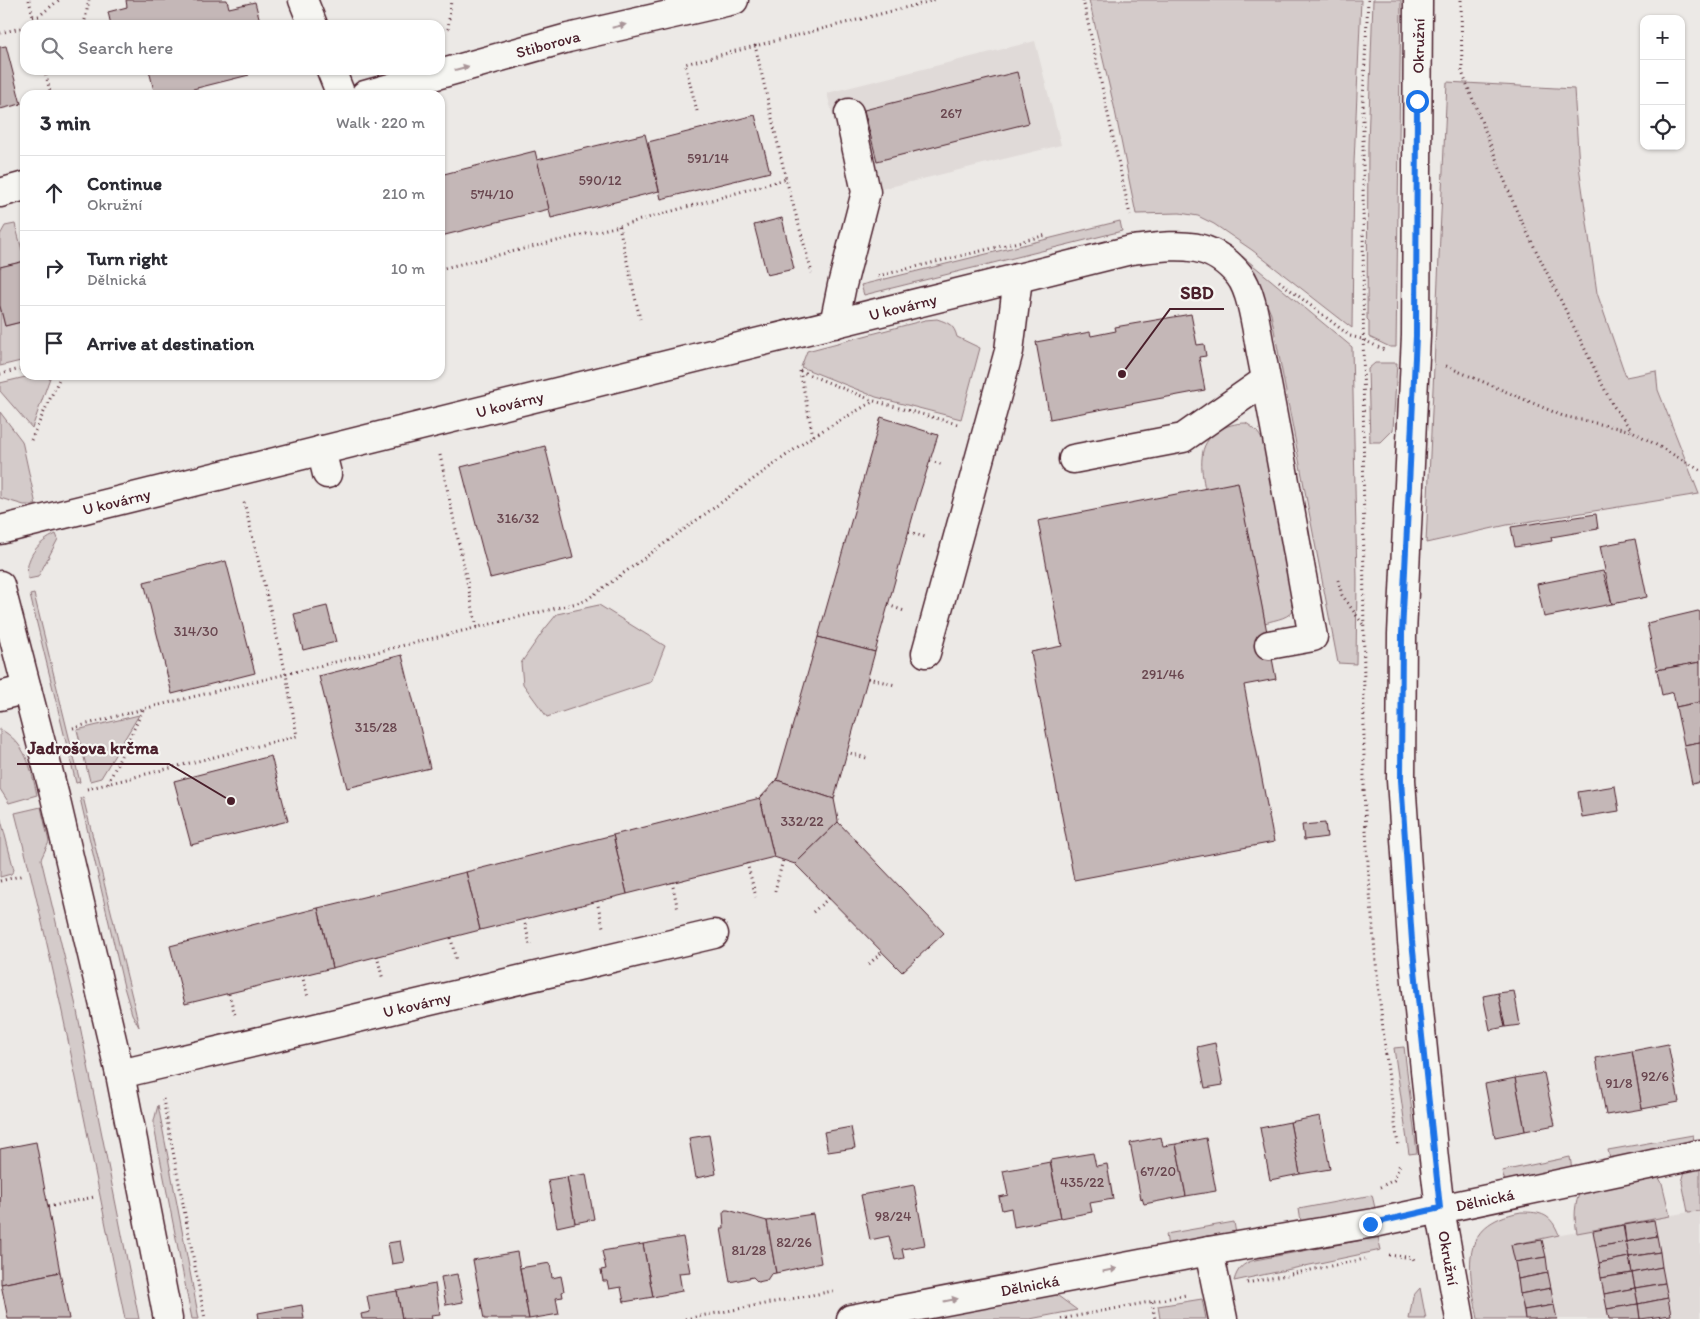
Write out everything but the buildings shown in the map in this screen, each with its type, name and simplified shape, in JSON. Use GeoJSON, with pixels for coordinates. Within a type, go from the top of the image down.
{"type":"FeatureCollection","features":[{"type":"Feature","properties":{"kind":"street"},"geometry":{"type":"LineString","coordinates":[[303,0],[312,20]]}},
{"type":"Feature","properties":{"kind":"street","name":"Stiborova"},"geometry":{"type":"LineString","coordinates":[[445,73],[568,38],[734,0]]}},
{"type":"Feature","properties":{"kind":"street","name":"Okružní"},"geometry":{"type":"LineString","coordinates":[[1418,0],[1416,336],[1402,634],[1401,780],[1412,941],[1440,1208],[1460,1319]]}},
{"type":"Feature","properties":{"kind":"street"},"geometry":{"type":"LineString","coordinates":[[333,75],[339,90]]}},
{"type":"Feature","properties":{"kind":"street","name":"Stiborova"},"geometry":{"type":"LineString","coordinates":[[383,90],[436,75]]}},
{"type":"Feature","properties":{"kind":"street"},"geometry":{"type":"LineString","coordinates":[[834,324],[866,192],[848,113]]}},
{"type":"Feature","properties":{"kind":"street"},"geometry":{"type":"LineString","coordinates":[[0,193],[20,187]]}},
{"type":"Feature","properties":{"kind":"street","name":"U kovárny"},"geometry":{"type":"LineString","coordinates":[[0,530],[324,462],[834,324],[1131,250],[1186,246],[1207,250],[1222,260],[1239,275],[1248,292],[1313,637],[1269,645]]}},
{"type":"Feature","properties":{"kind":"street"},"geometry":{"type":"LineString","coordinates":[[926,653],[1009,351],[1018,278]]}},
{"type":"Feature","properties":{"kind":"street"},"geometry":{"type":"LineString","coordinates":[[1073,459],[1183,438],[1264,372]]}},
{"type":"Feature","properties":{"kind":"street"},"geometry":{"type":"LineString","coordinates":[[0,585],[55,797],[120,1074],[168,1319]]}},
{"type":"Feature","properties":{"kind":"street"},"geometry":{"type":"LineString","coordinates":[[0,696],[27,689]]}},
{"type":"Feature","properties":{"kind":"street","name":"U kovárny"},"geometry":{"type":"LineString","coordinates":[[120,1074],[714,934]]}},
{"type":"Feature","properties":{"kind":"street","name":"Dělnická"},"geometry":{"type":"LineString","coordinates":[[851,1319],[1209,1251],[1380,1222],[1700,1154]]}},
{"type":"Feature","properties":{"kind":"street"},"geometry":{"type":"LineString","coordinates":[[1209,1251],[1223,1319]]}},
{"type":"Feature","properties":{"kind":"path"},"geometry":{"type":"LineString","coordinates":[[29,0],[33,20]]}},
{"type":"Feature","properties":{"kind":"path"},"geometry":{"type":"LineString","coordinates":[[33,17],[39,16],[59,0]]}},
{"type":"Feature","properties":{"kind":"path"},"geometry":{"type":"LineString","coordinates":[[85,20],[89,0]]}},
{"type":"Feature","properties":{"kind":"path"},"geometry":{"type":"LineString","coordinates":[[448,29],[451,0]]}},
{"type":"Feature","properties":{"kind":"path"},"geometry":{"type":"LineString","coordinates":[[697,111],[685,64],[935,0]]}},
{"type":"Feature","properties":{"kind":"path"},"geometry":{"type":"LineString","coordinates":[[1083,0],[1130,215]]}},
{"type":"Feature","properties":{"kind":"path"},"geometry":{"type":"LineString","coordinates":[[1364,626],[1362,100],[1368,0]]}},
{"type":"Feature","properties":{"kind":"path"},"geometry":{"type":"LineString","coordinates":[[1462,0],[1462,72],[1513,203],[1612,404],[1632,431]]}},
{"type":"Feature","properties":{"kind":"path"},"geometry":{"type":"LineString","coordinates":[[0,33],[20,28]]}},
{"type":"Feature","properties":{"kind":"path"},"geometry":{"type":"LineString","coordinates":[[755,45],[786,179],[811,272]]}},
{"type":"Feature","properties":{"kind":"path"},"geometry":{"type":"LineString","coordinates":[[46,75],[50,90]]}},
{"type":"Feature","properties":{"kind":"path"},"geometry":{"type":"LineString","coordinates":[[445,268],[619,226],[786,179]]}},
{"type":"Feature","properties":{"kind":"path"},"geometry":{"type":"LineString","coordinates":[[619,226],[640,319]]}},
{"type":"Feature","properties":{"kind":"path"},"geometry":{"type":"LineString","coordinates":[[842,285],[1053,234]]}},
{"type":"Feature","properties":{"kind":"path"},"geometry":{"type":"LineString","coordinates":[[1278,281],[1350,336],[1362,339],[1389,352]]}},
{"type":"Feature","properties":{"kind":"path"},"geometry":{"type":"LineString","coordinates":[[1443,365],[1564,416],[1632,431],[1700,470]]}},
{"type":"Feature","properties":{"kind":"path"},"geometry":{"type":"LineString","coordinates":[[0,374],[20,369]]}},
{"type":"Feature","properties":{"kind":"path"},"geometry":{"type":"LineString","coordinates":[[813,436],[800,371],[874,401],[960,425]]}},
{"type":"Feature","properties":{"kind":"path"},"geometry":{"type":"LineString","coordinates":[[31,440],[59,380]]}},
{"type":"Feature","properties":{"kind":"path"},"geometry":{"type":"LineString","coordinates":[[73,728],[143,709],[585,601],[813,436],[874,401]]}},
{"type":"Feature","properties":{"kind":"path"},"geometry":{"type":"LineString","coordinates":[[439,449],[477,628]]}},
{"type":"Feature","properties":{"kind":"path"},"geometry":{"type":"LineString","coordinates":[[87,789],[297,736],[286,674],[241,493]]}},
{"type":"Feature","properties":{"kind":"path"},"geometry":{"type":"LineString","coordinates":[[868,678],[895,685]]}},
{"type":"Feature","properties":{"kind":"path"},"geometry":{"type":"LineString","coordinates":[[108,784],[143,709]]}},
{"type":"Feature","properties":{"kind":"path"},"geometry":{"type":"LineString","coordinates":[[846,752],[870,759]]}},
{"type":"Feature","properties":{"kind":"path"},"geometry":{"type":"LineString","coordinates":[[776,891],[783,860]]}},
{"type":"Feature","properties":{"kind":"path"},"geometry":{"type":"LineString","coordinates":[[747,863],[756,897]]}},
{"type":"Feature","properties":{"kind":"path"},"geometry":{"type":"LineString","coordinates":[[0,881],[24,875]]}},
{"type":"Feature","properties":{"kind":"path"},"geometry":{"type":"LineString","coordinates":[[672,882],[680,916]]}},
{"type":"Feature","properties":{"kind":"path"},"geometry":{"type":"LineString","coordinates":[[813,912],[829,898]]}},
{"type":"Feature","properties":{"kind":"path"},"geometry":{"type":"LineString","coordinates":[[597,901],[605,934]]}},
{"type":"Feature","properties":{"kind":"path"},"geometry":{"type":"LineString","coordinates":[[524,919],[532,953]]}},
{"type":"Feature","properties":{"kind":"path"},"geometry":{"type":"LineString","coordinates":[[451,938],[457,963]]}},
{"type":"Feature","properties":{"kind":"path"},"geometry":{"type":"LineString","coordinates":[[869,964],[882,952]]}},
{"type":"Feature","properties":{"kind":"path"},"geometry":{"type":"LineString","coordinates":[[377,956],[383,982]]}},
{"type":"Feature","properties":{"kind":"path"},"geometry":{"type":"LineString","coordinates":[[302,975],[309,1001]]}},
{"type":"Feature","properties":{"kind":"path"},"geometry":{"type":"LineString","coordinates":[[229,994],[236,1019]]}},
{"type":"Feature","properties":{"kind":"path"},"geometry":{"type":"LineString","coordinates":[[163,1100],[205,1319]]}},
{"type":"Feature","properties":{"kind":"path"},"geometry":{"type":"LineString","coordinates":[[1380,1187],[1394,1180],[1400,1163]]}},
{"type":"Feature","properties":{"kind":"path"},"geometry":{"type":"LineString","coordinates":[[48,1207],[94,1197]]}},
{"type":"Feature","properties":{"kind":"path"},"geometry":{"type":"LineString","coordinates":[[1382,1256],[1391,1254]]}},
{"type":"Feature","properties":{"kind":"path"},"geometry":{"type":"LineString","coordinates":[[1242,1284],[1372,1258]]}},
{"type":"Feature","properties":{"kind":"path"},"geometry":{"type":"LineString","coordinates":[[1061,1319],[1190,1294]]}},
{"type":"Feature","properties":{"kind":"path"},"geometry":{"type":"LineString","coordinates":[[1152,1302],[1155,1319]]}},
{"type":"Feature","properties":{"kind":"shaded area"},"geometry":{"type":"Polygon","coordinates":[[[1089,0],[1361,0],[1354,163],[1352,328],[1252,250],[1214,224],[1198,216],[1180,213],[1136,214],[1114,106],[1089,0]]]}},
{"type":"Feature","properties":{"kind":"shaded area"},"geometry":{"type":"Polygon","coordinates":[[[1373,0],[1401,0],[1396,347],[1390,347],[1369,337],[1369,321],[1367,319],[1368,144],[1373,0]]]}},
{"type":"Feature","properties":{"kind":"shaded area"},"geometry":{"type":"Polygon","coordinates":[[[1035,41],[1061,145],[853,196],[827,93],[1035,41]]]}},
{"type":"Feature","properties":{"kind":"shaded area"},"geometry":{"type":"Polygon","coordinates":[[[1447,82],[1574,89],[1579,166],[1597,293],[1626,377],[1656,371],[1658,390],[1699,494],[1507,525],[1426,543],[1447,82]]]}},
{"type":"Feature","properties":{"kind":"shaded area"},"geometry":{"type":"Polygon","coordinates":[[[1120,221],[1122,231],[864,295],[861,285],[1120,221]]]}},
{"type":"Feature","properties":{"kind":"shaded area"},"geometry":{"type":"Polygon","coordinates":[[[15,224],[20,242],[20,262],[0,267],[0,235],[5,226],[15,224]]]}},
{"type":"Feature","properties":{"kind":"shaded area"},"geometry":{"type":"Polygon","coordinates":[[[1242,256],[1352,347],[1357,580],[1356,664],[1338,663],[1271,314],[1258,284],[1242,256]]]}},
{"type":"Feature","properties":{"kind":"shaded area"},"geometry":{"type":"Polygon","coordinates":[[[0,306],[5,326],[20,322],[20,361],[0,366],[0,306]]]}},
{"type":"Feature","properties":{"kind":"shaded area"},"geometry":{"type":"Polygon","coordinates":[[[937,319],[950,325],[957,337],[980,348],[961,419],[876,397],[801,367],[807,351],[925,320],[937,319]]]}},
{"type":"Feature","properties":{"kind":"shaded area"},"geometry":{"type":"Polygon","coordinates":[[[1375,363],[1397,363],[1393,430],[1381,442],[1370,442],[1368,369],[1375,363]]]}},
{"type":"Feature","properties":{"kind":"shaded area"},"geometry":{"type":"Polygon","coordinates":[[[20,378],[20,380],[49,380],[32,428],[0,391],[0,383],[20,378]]]}},
{"type":"Feature","properties":{"kind":"shaded area"},"geometry":{"type":"Polygon","coordinates":[[[0,412],[22,441],[36,505],[24,505],[0,498],[0,412]]]}},
{"type":"Feature","properties":{"kind":"shaded area"},"geometry":{"type":"Polygon","coordinates":[[[1246,423],[1260,435],[1267,452],[1295,606],[1287,616],[1265,623],[1238,483],[1205,489],[1202,470],[1203,450],[1211,436],[1231,425],[1246,423]]]}},
{"type":"Feature","properties":{"kind":"shaded area"},"geometry":{"type":"Polygon","coordinates":[[[56,534],[58,539],[38,577],[28,579],[27,571],[30,558],[43,541],[56,534]]]}},
{"type":"Feature","properties":{"kind":"shaded area"},"geometry":{"type":"Polygon","coordinates":[[[34,594],[80,782],[76,783],[30,595],[34,594]]]}},
{"type":"Feature","properties":{"kind":"shaded area"},"geometry":{"type":"Polygon","coordinates":[[[599,605],[665,646],[651,682],[547,717],[523,684],[521,663],[557,614],[599,605]]]}},
{"type":"Feature","properties":{"kind":"shaded area"},"geometry":{"type":"Polygon","coordinates":[[[139,715],[101,778],[90,781],[77,730],[139,715]]]}},
{"type":"Feature","properties":{"kind":"shaded area"},"geometry":{"type":"Polygon","coordinates":[[[0,729],[16,741],[22,749],[30,766],[37,795],[9,803],[0,789],[0,729]]]}},
{"type":"Feature","properties":{"kind":"shaded area"},"geometry":{"type":"Polygon","coordinates":[[[83,797],[139,1027],[132,1014],[124,987],[80,798],[83,797]]]}},
{"type":"Feature","properties":{"kind":"shaded area"},"geometry":{"type":"Polygon","coordinates":[[[41,807],[49,842],[41,859],[76,1006],[139,1319],[125,1319],[60,1002],[15,813],[41,807]]]}},
{"type":"Feature","properties":{"kind":"shaded area"},"geometry":{"type":"Polygon","coordinates":[[[0,816],[14,870],[11,874],[0,877],[0,816]]]}},
{"type":"Feature","properties":{"kind":"shaded area"},"geometry":{"type":"Polygon","coordinates":[[[1404,1047],[1417,1153],[1409,1154],[1394,1048],[1404,1047]]]}},
{"type":"Feature","properties":{"kind":"shaded area"},"geometry":{"type":"Polygon","coordinates":[[[158,1105],[199,1319],[192,1319],[154,1127],[158,1105]]]}},
{"type":"Feature","properties":{"kind":"shaded area"},"geometry":{"type":"Polygon","coordinates":[[[1693,1135],[1695,1147],[1611,1163],[1608,1150],[1693,1135]]]}},
{"type":"Feature","properties":{"kind":"shaded area"},"geometry":{"type":"Polygon","coordinates":[[[1570,1157],[1572,1169],[1505,1182],[1502,1171],[1570,1157]]]}},
{"type":"Feature","properties":{"kind":"shaded area"},"geometry":{"type":"Polygon","coordinates":[[[1700,1162],[1700,1211],[1688,1212],[1682,1182],[1685,1171],[1700,1162]]]}},
{"type":"Feature","properties":{"kind":"shaded area"},"geometry":{"type":"Polygon","coordinates":[[[1656,1173],[1662,1183],[1670,1216],[1577,1233],[1575,1211],[1581,1189],[1656,1173]]]}},
{"type":"Feature","properties":{"kind":"shaded area"},"geometry":{"type":"Polygon","coordinates":[[[1372,1195],[1375,1208],[1301,1222],[1299,1209],[1372,1195]]]}},
{"type":"Feature","properties":{"kind":"shaded area"},"geometry":{"type":"Polygon","coordinates":[[[1700,1210],[1700,1319],[1524,1319],[1511,1244],[1700,1210]]]}},
{"type":"Feature","properties":{"kind":"shaded area"},"geometry":{"type":"Polygon","coordinates":[[[1521,1212],[1540,1214],[1549,1218],[1559,1235],[1512,1245],[1525,1319],[1478,1319],[1471,1267],[1472,1252],[1476,1238],[1486,1227],[1500,1218],[1521,1212]]]}},
{"type":"Feature","properties":{"kind":"shaded area"},"geometry":{"type":"Polygon","coordinates":[[[1234,1222],[1236,1234],[1168,1247],[1166,1234],[1234,1222]]]}},
{"type":"Feature","properties":{"kind":"shaded area"},"geometry":{"type":"Polygon","coordinates":[[[1378,1237],[1381,1250],[1234,1281],[1241,1267],[1251,1261],[1378,1237]]]}},
{"type":"Feature","properties":{"kind":"shaded area"},"geometry":{"type":"Polygon","coordinates":[[[1420,1288],[1426,1319],[1409,1319],[1413,1296],[1420,1288]]]}},
{"type":"Feature","properties":{"kind":"shaded area"},"geometry":{"type":"Polygon","coordinates":[[[1050,1290],[1077,1310],[1030,1319],[914,1319],[1050,1290]]]}},
{"type":"Feature","properties":{"kind":"shaded area"},"geometry":{"type":"Polygon","coordinates":[[[1202,1299],[1206,1319],[1160,1319],[1158,1306],[1202,1299]]]}},
{"type":"Feature","properties":{"kind":"place","name":"SBD"},"geometry":{"type":"Point","coordinates":[1122,374]}},
{"type":"Feature","properties":{"kind":"place","name":"Jadrošova krčma"},"geometry":{"type":"Point","coordinates":[231,801]}},
{"type":"Feature","properties":{"kind":"route"},"geometry":{"type":"LineString","coordinates":[[1370,1224],[1440,1208],[1412,941],[1401,780],[1402,634],[1416,336],[1417,101]]}}]}
